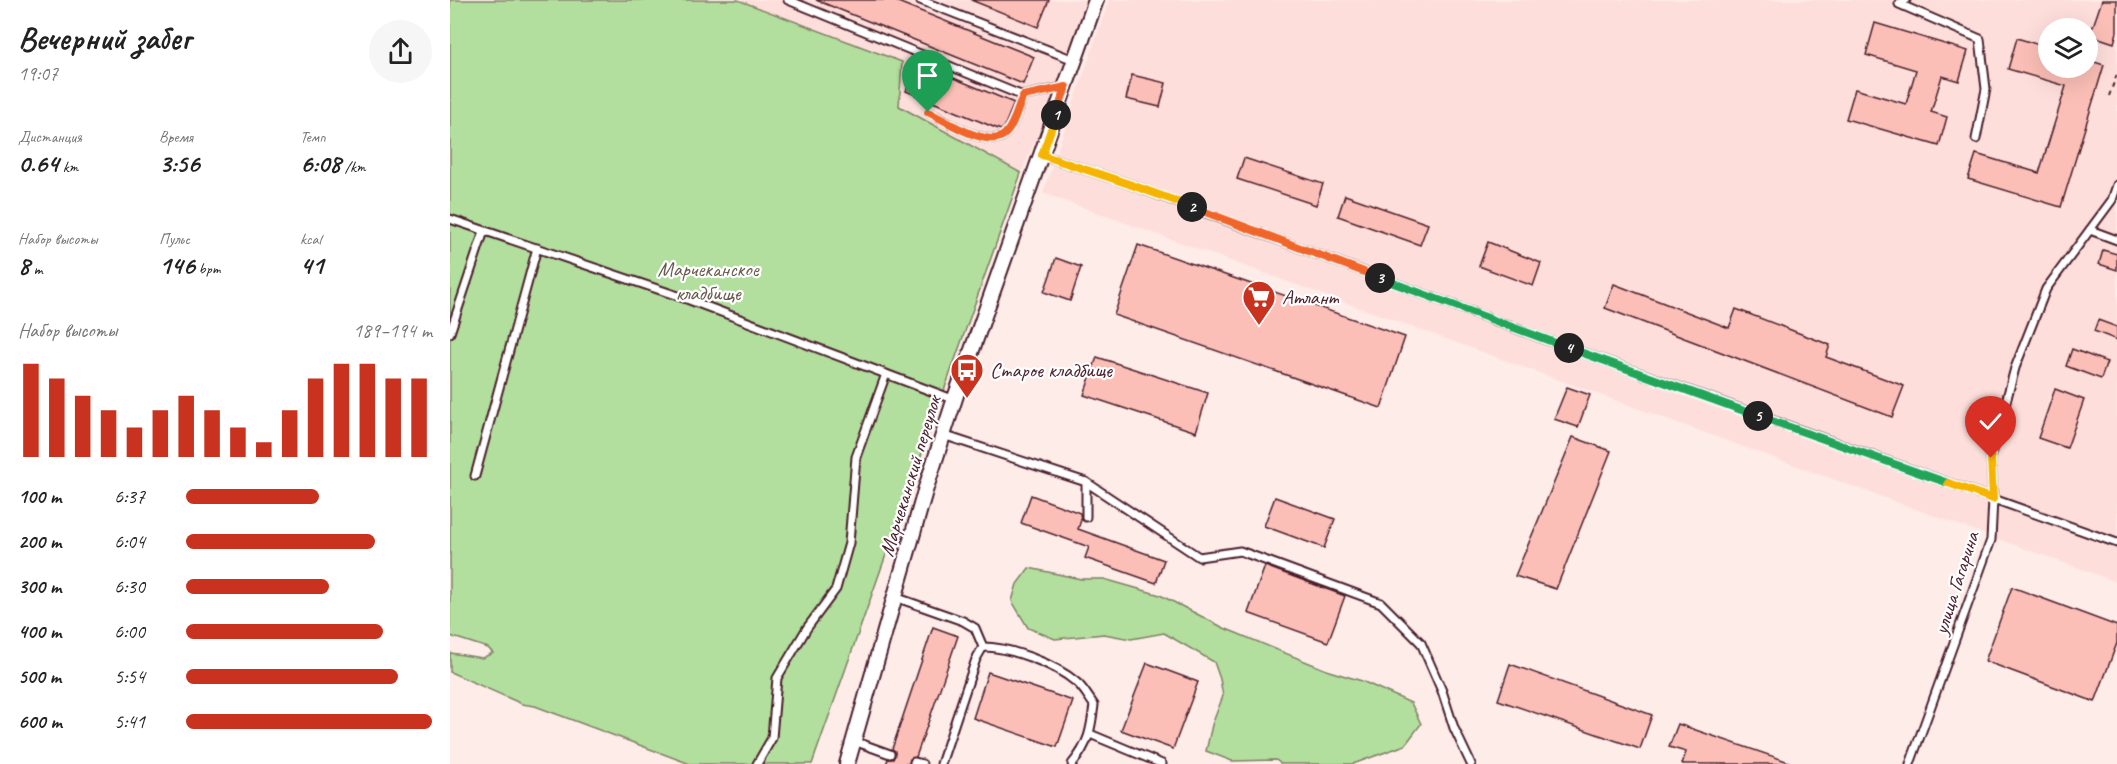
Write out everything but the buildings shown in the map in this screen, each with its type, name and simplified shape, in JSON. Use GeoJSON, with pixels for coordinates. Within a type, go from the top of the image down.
{"type":"FeatureCollection","features":[{"type":"Feature","properties":{"kind":"street","name":"Марчеканский переулок"},"geometry":{"type":"LineString","coordinates":[[847,764],[943,435],[1096,0]]}},
{"type":"Feature","properties":{"kind":"lane"},"geometry":{"type":"LineString","coordinates":[[788,0],[1023,96],[1066,87]]}},
{"type":"Feature","properties":{"kind":"lane"},"geometry":{"type":"LineString","coordinates":[[920,0],[1075,60]]}},
{"type":"Feature","properties":{"kind":"lane"},"geometry":{"type":"LineString","coordinates":[[1906,0],[1899,4],[1980,39],[1986,88],[1976,139]]}},
{"type":"Feature","properties":{"kind":"lane"},"geometry":{"type":"LineString","coordinates":[[928,112],[985,140],[998,139],[1006,134],[1023,96]]}},
{"type":"Feature","properties":{"kind":"lane"},"geometry":{"type":"LineString","coordinates":[[1042,155],[1129,184],[1544,339],[2117,543]]}},
{"type":"Feature","properties":{"kind":"lane","name":"улица Гагарина"},"geometry":{"type":"LineString","coordinates":[[1910,764],[1991,540],[1993,499],[1991,458],[2015,368],[2046,289],[2112,200],[2117,185]]}},
{"type":"Feature","properties":{"kind":"lane"},"geometry":{"type":"LineString","coordinates":[[450,219],[684,298],[955,400]]}},
{"type":"Feature","properties":{"kind":"lane"},"geometry":{"type":"LineString","coordinates":[[2090,230],[2117,240]]}},
{"type":"Feature","properties":{"kind":"lane"},"geometry":{"type":"LineString","coordinates":[[450,333],[484,231]]}},
{"type":"Feature","properties":{"kind":"lane"},"geometry":{"type":"LineString","coordinates":[[475,476],[537,248]]}},
{"type":"Feature","properties":{"kind":"lane"},"geometry":{"type":"LineString","coordinates":[[756,764],[771,738],[777,678],[807,628],[836,589],[849,543],[856,457],[886,374]]}},
{"type":"Feature","properties":{"kind":"lane"},"geometry":{"type":"LineString","coordinates":[[943,435],[1086,482],[1199,557],[1240,551],[1381,603],[1421,643],[1442,691],[1454,728],[1471,764]]}},
{"type":"Feature","properties":{"kind":"lane"},"geometry":{"type":"LineString","coordinates":[[1086,482],[1086,517]]}},
{"type":"Feature","properties":{"kind":"lane"},"geometry":{"type":"LineString","coordinates":[[895,597],[963,621],[975,628],[983,647]]}},
{"type":"Feature","properties":{"kind":"lane"},"geometry":{"type":"LineString","coordinates":[[983,647],[998,647],[1053,667],[1078,682],[1094,705],[1090,734],[1079,757],[1072,764]]}},
{"type":"Feature","properties":{"kind":"lane"},"geometry":{"type":"LineString","coordinates":[[941,764],[976,659],[983,647]]}},
{"type":"Feature","properties":{"kind":"lane"},"geometry":{"type":"LineString","coordinates":[[1090,734],[1162,764]]}},
{"type":"Feature","properties":{"kind":"lane"},"geometry":{"type":"LineString","coordinates":[[854,741],[890,754]]}},
{"type":"Feature","properties":{"kind":"lane"},"geometry":{"type":"LineString","coordinates":[[914,762],[922,764]]}},
{"type":"Feature","properties":{"kind":"path"},"geometry":{"type":"LineString","coordinates":[[2109,96],[2117,74]]}},
{"type":"Feature","properties":{"kind":"shaded area"},"geometry":{"type":"Polygon","coordinates":[[[738,0],[1086,0],[1052,103],[1021,173],[899,106],[738,0]]]}},
{"type":"Feature","properties":{"kind":"shaded area"},"geometry":{"type":"Polygon","coordinates":[[[1109,0],[2117,0],[2117,582],[1043,193],[1109,0]]]}},
{"type":"Feature","properties":{"kind":"green space","name":"Марчеканское кладбище"},"geometry":{"type":"Polygon","coordinates":[[[450,0],[738,0],[902,62],[899,106],[1021,173],[812,764],[690,764],[535,706],[522,704],[450,672],[450,653],[482,658],[493,653],[488,648],[450,636],[450,0]]]}},
{"type":"Feature","properties":{"kind":"green space"},"geometry":{"type":"Polygon","coordinates":[[[1029,568],[1081,579],[1104,579],[1160,595],[1224,628],[1329,671],[1362,681],[1411,703],[1421,724],[1405,745],[1353,764],[1281,764],[1276,760],[1232,761],[1206,751],[1212,725],[1223,696],[1214,662],[1164,633],[1131,639],[1104,634],[1055,639],[1028,628],[1012,601],[1017,584],[1029,568]]]}},
{"type":"Feature","properties":{"kind":"place","name":"Атлант"},"geometry":{"type":"Point","coordinates":[1259,326]}},
{"type":"Feature","properties":{"kind":"place","name":"Старое кладбище"},"geometry":{"type":"Point","coordinates":[967,399]}},
{"type":"Feature","properties":{"kind":"route"},"geometry":{"type":"LineString","coordinates":[[928,112],[985,140],[998,139],[1006,134],[1023,96],[1066,87],[1042,155],[1129,184],[1544,339],[1993,499],[1991,458]]}}]}
